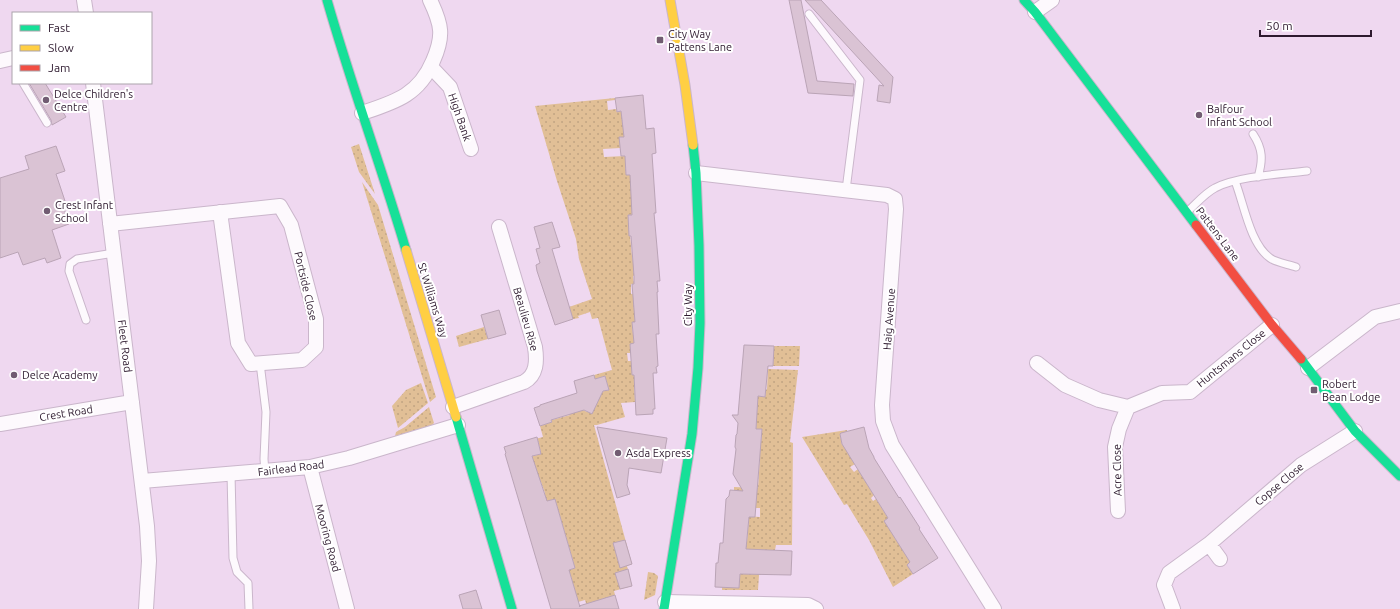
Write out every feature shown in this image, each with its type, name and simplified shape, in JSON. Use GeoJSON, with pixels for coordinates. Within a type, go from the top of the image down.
{"type":"FeatureCollection","features":[{"type":"Feature","properties":{"kind":"street"},"geometry":{"type":"LineString","coordinates":[[84,0],[86,12]]}},
{"type":"Feature","properties":{"kind":"street","name":"St Williams Way"},"geometry":{"type":"LineString","coordinates":[[327,0],[341,48],[391,200],[512,609]]}},
{"type":"Feature","properties":{"kind":"street"},"geometry":{"type":"LineString","coordinates":[[362,113],[397,100],[414,90],[426,76],[440,46],[440,26],[430,0]]}},
{"type":"Feature","properties":{"kind":"street","name":"City Way"},"geometry":{"type":"LineString","coordinates":[[665,605],[692,434],[698,368],[700,323],[700,269],[696,173],[685,85],[670,0]]}},
{"type":"Feature","properties":{"kind":"street","name":"Pattens Lane"},"geometry":{"type":"LineString","coordinates":[[1024,0],[1035,12],[1272,325],[1308,368],[1355,431],[1393,465],[1400,476]]}},
{"type":"Feature","properties":{"kind":"street"},"geometry":{"type":"LineString","coordinates":[[1035,12],[1052,0]]}},
{"type":"Feature","properties":{"kind":"street","name":"High Bank"},"geometry":{"type":"LineString","coordinates":[[431,67],[450,87],[471,149]]}},
{"type":"Feature","properties":{"kind":"street","name":"Fleet Road"},"geometry":{"type":"LineString","coordinates":[[94,84],[147,519],[149,554],[146,609]]}},
{"type":"Feature","properties":{"kind":"street","name":"Haig Avenue"},"geometry":{"type":"LineString","coordinates":[[696,173],[887,195],[896,200],[890,308],[882,405],[883,421],[892,445],[994,609]]}},
{"type":"Feature","properties":{"kind":"street","name":"Portside Close"},"geometry":{"type":"LineString","coordinates":[[110,224],[280,206],[291,225],[316,319],[316,347],[302,360],[260,363]]}},
{"type":"Feature","properties":{"kind":"street"},"geometry":{"type":"LineString","coordinates":[[220,212],[238,344],[251,364],[260,363]]}},
{"type":"Feature","properties":{"kind":"street","name":"Beaulieu Rise"},"geometry":{"type":"LineString","coordinates":[[453,407],[524,382],[531,375],[536,365],[535,347],[499,227]]}},
{"type":"Feature","properties":{"kind":"street"},"geometry":{"type":"LineString","coordinates":[[1308,368],[1375,317],[1400,311]]}},
{"type":"Feature","properties":{"kind":"street","name":"Huntsmans Close"},"geometry":{"type":"LineString","coordinates":[[1128,407],[1162,393],[1190,392],[1272,325]]}},
{"type":"Feature","properties":{"kind":"street"},"geometry":{"type":"LineString","coordinates":[[1037,363],[1065,385],[1099,400],[1128,407]]}},
{"type":"Feature","properties":{"kind":"street","name":"Crest Road"},"geometry":{"type":"LineString","coordinates":[[0,424],[132,402]]}},
{"type":"Feature","properties":{"kind":"street","name":"Acre Close"},"geometry":{"type":"LineString","coordinates":[[1118,511],[1115,447],[1119,429],[1128,407]]}},
{"type":"Feature","properties":{"kind":"street","name":"Fairlead Road"},"geometry":{"type":"LineString","coordinates":[[142,480],[265,472],[310,467],[348,458],[458,425]]}},
{"type":"Feature","properties":{"kind":"street","name":"Copse Close"},"geometry":{"type":"LineString","coordinates":[[1174,609],[1164,585],[1169,573],[1208,544],[1301,465],[1355,431]]}},
{"type":"Feature","properties":{"kind":"street","name":"Mooring Road"},"geometry":{"type":"LineString","coordinates":[[310,467],[348,609]]}},
{"type":"Feature","properties":{"kind":"street"},"geometry":{"type":"LineString","coordinates":[[1208,544],[1220,558]]}},
{"type":"Feature","properties":{"kind":"street"},"geometry":{"type":"LineString","coordinates":[[665,605],[808,605],[816,609]]}},
{"type":"Feature","properties":{"kind":"lane"},"geometry":{"type":"LineString","coordinates":[[809,14],[860,80],[846,190]]}},
{"type":"Feature","properties":{"kind":"lane"},"geometry":{"type":"LineString","coordinates":[[24,84],[47,123]]}},
{"type":"Feature","properties":{"kind":"lane"},"geometry":{"type":"LineString","coordinates":[[1253,134],[1258,142],[1262,155],[1258,177]]}},
{"type":"Feature","properties":{"kind":"lane"},"geometry":{"type":"LineString","coordinates":[[1187,212],[1214,189],[1235,182],[1258,177],[1307,171]]}},
{"type":"Feature","properties":{"kind":"lane"},"geometry":{"type":"LineString","coordinates":[[1235,182],[1252,232],[1261,251],[1271,259],[1296,267]]}},
{"type":"Feature","properties":{"kind":"lane"},"geometry":{"type":"LineString","coordinates":[[86,320],[69,271],[70,264],[77,259],[114,252]]}},
{"type":"Feature","properties":{"kind":"lane"},"geometry":{"type":"LineString","coordinates":[[260,363],[266,412],[264,459],[265,472]]}},
{"type":"Feature","properties":{"kind":"lane"},"geometry":{"type":"LineString","coordinates":[[231,474],[233,558],[237,572],[248,583],[250,609]]}},
{"type":"Feature","properties":{"kind":"shaded area"},"geometry":{"type":"Polygon","coordinates":[[[615,98],[615,100],[607,101],[608,110],[616,109],[617,112],[626,111],[626,121],[622,121],[622,125],[628,125],[629,137],[620,148],[603,149],[604,157],[625,156],[626,175],[636,174],[639,214],[628,215],[632,256],[637,276],[633,276],[634,284],[631,284],[631,294],[639,293],[640,322],[632,323],[633,335],[642,335],[645,343],[630,344],[631,353],[627,353],[628,361],[631,361],[644,374],[645,380],[634,380],[635,402],[621,403],[625,417],[594,425],[632,564],[627,566],[632,586],[614,591],[615,595],[588,609],[585,600],[578,602],[569,570],[575,568],[555,499],[523,508],[538,495],[545,493],[541,482],[535,483],[522,459],[541,454],[538,440],[523,442],[543,437],[540,426],[552,422],[552,420],[570,415],[567,402],[587,412],[596,393],[609,390],[605,376],[595,379],[594,375],[612,370],[598,318],[592,319],[590,312],[578,316],[579,318],[573,319],[569,307],[592,299],[579,259],[576,239],[535,106],[615,98]]]}},
{"type":"Feature","properties":{"kind":"shaded area"},"geometry":{"type":"Polygon","coordinates":[[[359,144],[375,194],[359,172],[351,147],[359,144]]]}},
{"type":"Feature","properties":{"kind":"shaded area"},"geometry":{"type":"Polygon","coordinates":[[[362,182],[378,205],[436,397],[430,402],[362,182]]]}},
{"type":"Feature","properties":{"kind":"shaded area"},"geometry":{"type":"Polygon","coordinates":[[[484,327],[488,339],[459,347],[456,336],[484,327]]]}},
{"type":"Feature","properties":{"kind":"shaded area"},"geometry":{"type":"Polygon","coordinates":[[[774,346],[800,346],[799,366],[773,366],[774,346]]]}},
{"type":"Feature","properties":{"kind":"shaded area"},"geometry":{"type":"Polygon","coordinates":[[[768,369],[798,370],[790,442],[793,443],[792,545],[776,545],[775,550],[762,550],[761,575],[759,575],[758,590],[722,590],[722,587],[739,588],[741,565],[729,544],[723,540],[747,542],[749,519],[725,517],[729,515],[760,517],[760,508],[752,508],[734,491],[734,487],[758,488],[760,457],[755,442],[761,443],[762,430],[756,429],[758,396],[765,397],[768,369]]]}},
{"type":"Feature","properties":{"kind":"shaded area"},"geometry":{"type":"Polygon","coordinates":[[[421,383],[428,403],[398,428],[392,406],[406,390],[421,383]]]}},
{"type":"Feature","properties":{"kind":"shaded area"},"geometry":{"type":"Polygon","coordinates":[[[429,407],[434,423],[432,425],[395,436],[396,432],[405,427],[429,407]]]}},
{"type":"Feature","properties":{"kind":"shaded area"},"geometry":{"type":"Polygon","coordinates":[[[847,430],[847,432],[840,434],[842,445],[850,444],[855,464],[850,467],[854,472],[858,469],[874,495],[871,498],[873,501],[876,499],[888,518],[884,521],[888,526],[899,533],[894,537],[911,562],[907,565],[913,574],[893,587],[869,540],[847,504],[844,505],[802,437],[847,430]]]}},
{"type":"Feature","properties":{"kind":"shaded area"},"geometry":{"type":"Polygon","coordinates":[[[648,572],[654,573],[658,576],[655,595],[644,600],[648,572]]]}},
{"type":"Feature","properties":{"kind":"building"},"geometry":{"type":"Polygon","coordinates":[[[789,0],[801,0],[817,81],[854,84],[853,96],[808,93],[789,0]]]}},
{"type":"Feature","properties":{"kind":"building"},"geometry":{"type":"Polygon","coordinates":[[[805,0],[821,0],[893,77],[890,103],[877,101],[879,85],[884,86],[805,0]]]}},
{"type":"Feature","properties":{"kind":"building","name":"Delce Children's Centre"},"geometry":{"type":"Polygon","coordinates":[[[30,84],[46,84],[66,117],[52,125],[51,120],[30,84]]]}},
{"type":"Feature","properties":{"kind":"building"},"geometry":{"type":"Polygon","coordinates":[[[643,95],[646,129],[654,128],[656,153],[652,154],[656,213],[654,213],[660,281],[657,281],[659,334],[656,334],[657,373],[653,373],[655,409],[653,409],[653,414],[636,415],[634,375],[632,375],[630,344],[634,343],[632,322],[635,322],[632,284],[634,284],[634,276],[628,215],[632,215],[630,175],[626,175],[625,156],[621,156],[619,137],[624,137],[621,111],[617,112],[615,98],[643,95]]]}},
{"type":"Feature","properties":{"kind":"building"},"geometry":{"type":"Polygon","coordinates":[[[56,146],[65,171],[56,174],[65,201],[62,202],[69,224],[52,230],[61,258],[47,263],[45,258],[23,265],[18,252],[0,258],[0,178],[29,169],[25,156],[56,146]]]}},
{"type":"Feature","properties":{"kind":"building"},"geometry":{"type":"Polygon","coordinates":[[[552,222],[560,247],[552,249],[573,319],[555,325],[537,271],[536,265],[540,263],[536,249],[540,248],[534,227],[552,222]]]}},
{"type":"Feature","properties":{"kind":"building"},"geometry":{"type":"Polygon","coordinates":[[[499,310],[506,334],[488,339],[481,315],[499,310]]]}},
{"type":"Feature","properties":{"kind":"building"},"geometry":{"type":"Polygon","coordinates":[[[744,345],[774,346],[773,366],[768,366],[765,397],[758,396],[756,429],[762,429],[755,517],[749,517],[746,549],[792,551],[791,575],[740,574],[739,588],[715,587],[716,563],[718,563],[720,543],[723,543],[726,499],[729,496],[730,490],[743,491],[733,474],[738,423],[732,415],[738,415],[744,345]]]}},
{"type":"Feature","properties":{"kind":"building"},"geometry":{"type":"Polygon","coordinates":[[[594,375],[595,379],[605,376],[609,390],[603,391],[592,414],[584,410],[551,420],[552,422],[540,426],[534,408],[577,393],[574,381],[594,375]]]}},
{"type":"Feature","properties":{"kind":"building"},"geometry":{"type":"Polygon","coordinates":[[[597,427],[667,438],[661,473],[629,468],[627,485],[630,494],[617,498],[597,427]]]}},
{"type":"Feature","properties":{"kind":"building"},"geometry":{"type":"Polygon","coordinates":[[[864,427],[869,448],[874,458],[938,558],[913,574],[907,565],[910,562],[884,521],[888,518],[842,444],[841,433],[864,427]]]}},
{"type":"Feature","properties":{"kind":"building"},"geometry":{"type":"Polygon","coordinates":[[[537,437],[541,454],[532,456],[547,501],[555,499],[575,568],[569,570],[580,606],[615,595],[619,609],[551,609],[504,447],[537,437]]]}},
{"type":"Feature","properties":{"kind":"building"},"geometry":{"type":"Polygon","coordinates":[[[625,540],[632,564],[620,568],[613,543],[625,540]]]}},
{"type":"Feature","properties":{"kind":"building"},"geometry":{"type":"Polygon","coordinates":[[[628,569],[632,586],[620,589],[615,573],[628,569]]]}},
{"type":"Feature","properties":{"kind":"building"},"geometry":{"type":"Polygon","coordinates":[[[476,590],[482,609],[463,609],[459,595],[476,590]]]}},
{"type":"Feature","properties":{"kind":"traffic: fast"},"geometry":{"type":"LineString","coordinates":[[327,0],[406,250]]}},
{"type":"Feature","properties":{"kind":"traffic: fast"},"geometry":{"type":"LineString","coordinates":[[1024,0],[1035,12],[1196,225]]}},
{"type":"Feature","properties":{"kind":"traffic: fast"},"geometry":{"type":"LineString","coordinates":[[664,609],[692,434],[698,368],[700,323],[699,246],[696,173],[693,145]]}},
{"type":"Feature","properties":{"kind":"traffic: fast"},"geometry":{"type":"LineString","coordinates":[[1301,359],[1355,431],[1400,476]]}},
{"type":"Feature","properties":{"kind":"traffic: fast"},"geometry":{"type":"LineString","coordinates":[[456,417],[512,609]]}},
{"type":"Feature","properties":{"kind":"traffic: slow"},"geometry":{"type":"LineString","coordinates":[[670,0],[685,85],[693,145]]}},
{"type":"Feature","properties":{"kind":"traffic: slow"},"geometry":{"type":"LineString","coordinates":[[406,250],[456,417]]}},
{"type":"Feature","properties":{"kind":"traffic: jam"},"geometry":{"type":"LineString","coordinates":[[1196,225],[1272,325],[1301,359]]}},
{"type":"Feature","properties":{"kind":"place","name":"City Way Pattens Lane"},"geometry":{"type":"Point","coordinates":[660,40]}},
{"type":"Feature","properties":{"kind":"place","name":"Delce Children's Centre"},"geometry":{"type":"Point","coordinates":[46,100]}},
{"type":"Feature","properties":{"kind":"place","name":"Balfour Infant School"},"geometry":{"type":"Point","coordinates":[1199,115]}},
{"type":"Feature","properties":{"kind":"place","name":"Crest Infant School"},"geometry":{"type":"Point","coordinates":[47,211]}},
{"type":"Feature","properties":{"kind":"place","name":"Delce Academy"},"geometry":{"type":"Point","coordinates":[14,375]}},
{"type":"Feature","properties":{"kind":"place","name":"Robert Bean Lodge"},"geometry":{"type":"Point","coordinates":[1314,390]}},
{"type":"Feature","properties":{"kind":"place","name":"Asda Express"},"geometry":{"type":"Point","coordinates":[618,453]}}]}
